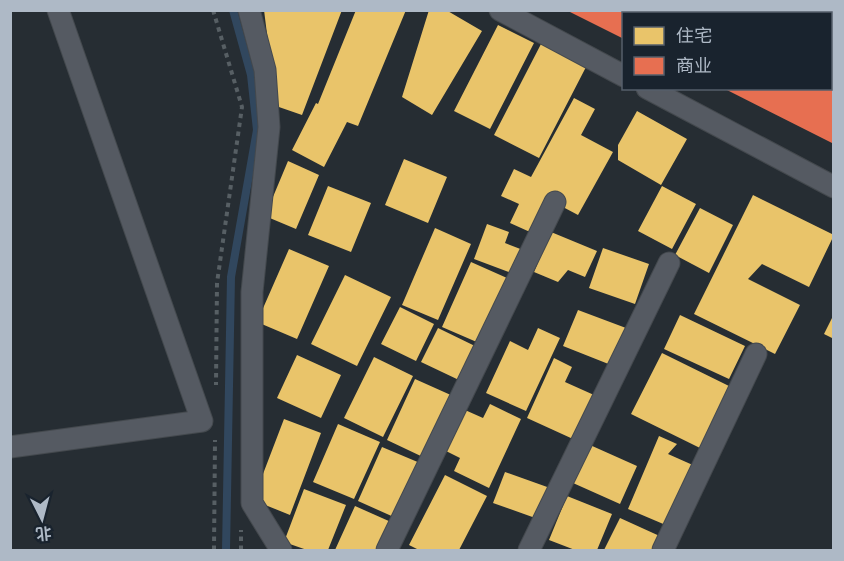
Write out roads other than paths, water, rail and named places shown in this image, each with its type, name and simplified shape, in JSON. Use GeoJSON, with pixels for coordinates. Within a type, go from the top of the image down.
{"type":"FeatureCollection","features":[{"type":"Feature","properties":{"kind":"street"},"geometry":{"type":"LineString","coordinates":[[10,447],[202,421],[58,10]]}},
{"type":"Feature","properties":{"kind":"street"},"geometry":{"type":"LineString","coordinates":[[249,10],[265,70],[269,128],[252,292],[252,503],[281,550]]}},
{"type":"Feature","properties":{"kind":"street"},"geometry":{"type":"LineString","coordinates":[[500,10],[622,75]]}},
{"type":"Feature","properties":{"kind":"street"},"geometry":{"type":"LineString","coordinates":[[651,90],[834,187]]}},
{"type":"Feature","properties":{"kind":"street"},"geometry":{"type":"LineString","coordinates":[[387,550],[555,202]]}},
{"type":"Feature","properties":{"kind":"street"},"geometry":{"type":"LineString","coordinates":[[529,550],[669,263]]}},
{"type":"Feature","properties":{"kind":"street"},"geometry":{"type":"LineString","coordinates":[[663,550],[756,354]]}},
{"type":"Feature","properties":{"kind":"waterway"},"geometry":{"type":"LineString","coordinates":[[226,550],[231,277],[257,130],[251,75],[233,10]]}}]}
